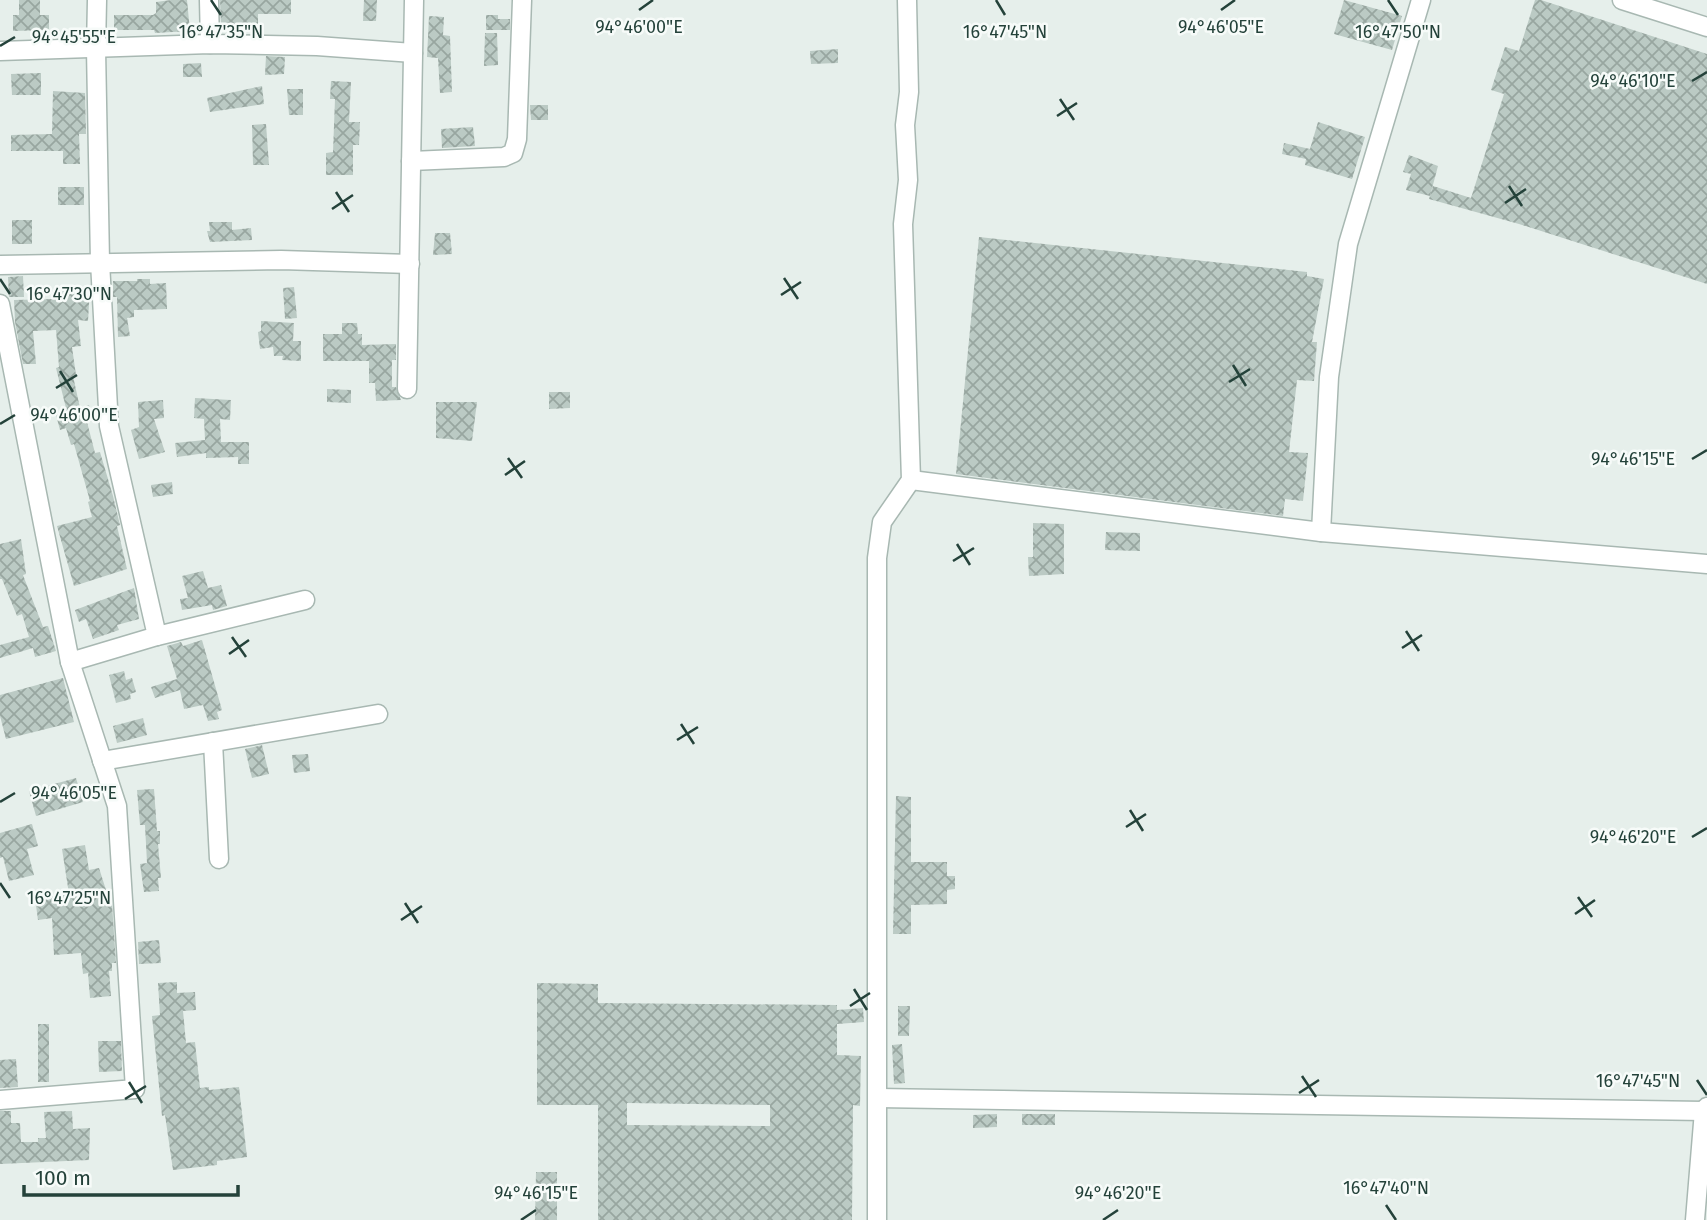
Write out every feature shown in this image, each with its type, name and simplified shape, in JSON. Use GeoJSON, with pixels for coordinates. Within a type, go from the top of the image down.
{"type":"FeatureCollection","features":[{"type":"Feature","properties":{"kind":"street"},"geometry":{"type":"LineString","coordinates":[[97,0],[100,262],[109,426],[157,636]]}},
{"type":"Feature","properties":{"kind":"street"},"geometry":{"type":"LineString","coordinates":[[209,0],[210,44]]}},
{"type":"Feature","properties":{"kind":"street"},"geometry":{"type":"LineString","coordinates":[[407,389],[414,0]]}},
{"type":"Feature","properties":{"kind":"street"},"geometry":{"type":"LineString","coordinates":[[411,161],[504,157],[513,153],[517,139],[522,0]]}},
{"type":"Feature","properties":{"kind":"street"},"geometry":{"type":"LineString","coordinates":[[877,1220],[877,558],[882,522],[911,480],[903,225],[908,180],[905,125],[909,92],[907,0]]}},
{"type":"Feature","properties":{"kind":"street"},"geometry":{"type":"LineString","coordinates":[[1321,532],[1329,377],[1348,244],[1422,0]]}},
{"type":"Feature","properties":{"kind":"street"},"geometry":{"type":"LineString","coordinates":[[1622,0],[1707,27]]}},
{"type":"Feature","properties":{"kind":"street"},"geometry":{"type":"LineString","coordinates":[[0,51],[210,44],[317,46],[413,53]]}},
{"type":"Feature","properties":{"kind":"street"},"geometry":{"type":"LineString","coordinates":[[0,265],[281,260],[410,264]]}},
{"type":"Feature","properties":{"kind":"street"},"geometry":{"type":"LineString","coordinates":[[0,304],[70,662],[117,806],[135,1089],[0,1100]]}},
{"type":"Feature","properties":{"kind":"street"},"geometry":{"type":"LineString","coordinates":[[911,480],[1321,532],[1707,564]]}},
{"type":"Feature","properties":{"kind":"street"},"geometry":{"type":"LineString","coordinates":[[70,662],[157,636],[305,600]]}},
{"type":"Feature","properties":{"kind":"street"},"geometry":{"type":"LineString","coordinates":[[102,761],[378,714]]}},
{"type":"Feature","properties":{"kind":"street"},"geometry":{"type":"LineString","coordinates":[[213,742],[219,859]]}},
{"type":"Feature","properties":{"kind":"street"},"geometry":{"type":"LineString","coordinates":[[878,1098],[1706,1109],[1695,1220]]}},
{"type":"Feature","properties":{"kind":"building"},"geometry":{"type":"Polygon","coordinates":[[[19,0],[40,0],[40,15],[49,15],[49,30],[13,31],[13,15],[19,15],[19,0]]]}},
{"type":"Feature","properties":{"kind":"building"},"geometry":{"type":"Polygon","coordinates":[[[187,0],[190,31],[155,33],[154,30],[114,30],[114,15],[153,15],[156,13],[156,2],[187,0]]]}},
{"type":"Feature","properties":{"kind":"building"},"geometry":{"type":"Polygon","coordinates":[[[220,0],[291,0],[291,14],[258,14],[258,25],[221,25],[220,0]]]}},
{"type":"Feature","properties":{"kind":"building"},"geometry":{"type":"Polygon","coordinates":[[[364,0],[377,0],[376,21],[363,21],[364,0]]]}},
{"type":"Feature","properties":{"kind":"building"},"geometry":{"type":"Polygon","coordinates":[[[1344,0],[1402,16],[1392,50],[1334,34],[1344,0]]]}},
{"type":"Feature","properties":{"kind":"building"},"geometry":{"type":"Polygon","coordinates":[[[1535,0],[1707,54],[1707,284],[1519,224],[1429,199],[1433,186],[1471,198],[1504,94],[1491,90],[1505,47],[1519,51],[1535,0]]]}},
{"type":"Feature","properties":{"kind":"building"},"geometry":{"type":"Polygon","coordinates":[[[486,15],[510,19],[510,30],[486,30],[486,15]]]}},
{"type":"Feature","properties":{"kind":"building"},"geometry":{"type":"Polygon","coordinates":[[[429,16],[444,17],[443,35],[450,36],[452,92],[440,93],[438,58],[427,57],[429,16]]]}},
{"type":"Feature","properties":{"kind":"building"},"geometry":{"type":"Polygon","coordinates":[[[485,33],[497,33],[498,65],[484,66],[485,33]]]}},
{"type":"Feature","properties":{"kind":"building"},"geometry":{"type":"Polygon","coordinates":[[[838,49],[838,63],[811,64],[810,51],[838,49]]]}},
{"type":"Feature","properties":{"kind":"building"},"geometry":{"type":"Polygon","coordinates":[[[266,56],[285,57],[284,74],[265,75],[266,56]]]}},
{"type":"Feature","properties":{"kind":"building"},"geometry":{"type":"Polygon","coordinates":[[[201,63],[202,77],[183,77],[183,64],[201,63]]]}},
{"type":"Feature","properties":{"kind":"building"},"geometry":{"type":"Polygon","coordinates":[[[41,73],[41,95],[12,95],[11,74],[41,73]]]}},
{"type":"Feature","properties":{"kind":"building"},"geometry":{"type":"Polygon","coordinates":[[[331,81],[351,82],[349,122],[360,122],[359,145],[353,145],[353,175],[326,175],[326,153],[333,152],[335,99],[330,99],[331,81]]]}},
{"type":"Feature","properties":{"kind":"building"},"geometry":{"type":"Polygon","coordinates":[[[262,86],[264,104],[210,112],[207,98],[262,86]]]}},
{"type":"Feature","properties":{"kind":"building"},"geometry":{"type":"Polygon","coordinates":[[[287,89],[303,89],[303,115],[289,115],[287,89]]]}},
{"type":"Feature","properties":{"kind":"building"},"geometry":{"type":"Polygon","coordinates":[[[53,91],[85,93],[86,134],[79,134],[80,164],[63,164],[63,151],[11,151],[11,135],[52,134],[53,91]]]}},
{"type":"Feature","properties":{"kind":"building"},"geometry":{"type":"Polygon","coordinates":[[[530,105],[548,105],[548,120],[531,120],[530,105]]]}},
{"type":"Feature","properties":{"kind":"building"},"geometry":{"type":"Polygon","coordinates":[[[1318,122],[1365,137],[1352,179],[1305,165],[1306,159],[1282,154],[1284,143],[1310,149],[1318,122]]]}},
{"type":"Feature","properties":{"kind":"building"},"geometry":{"type":"Polygon","coordinates":[[[266,124],[269,165],[253,165],[252,125],[266,124]]]}},
{"type":"Feature","properties":{"kind":"building"},"geometry":{"type":"Polygon","coordinates":[[[473,127],[475,146],[442,148],[441,129],[473,127]]]}},
{"type":"Feature","properties":{"kind":"building"},"geometry":{"type":"Polygon","coordinates":[[[1409,155],[1438,166],[1430,196],[1406,190],[1411,174],[1403,172],[1409,155]]]}},
{"type":"Feature","properties":{"kind":"building"},"geometry":{"type":"Polygon","coordinates":[[[58,187],[84,187],[84,205],[58,205],[58,187]]]}},
{"type":"Feature","properties":{"kind":"building"},"geometry":{"type":"Polygon","coordinates":[[[12,220],[32,220],[32,244],[12,244],[12,220]]]}},
{"type":"Feature","properties":{"kind":"building"},"geometry":{"type":"Polygon","coordinates":[[[209,222],[232,222],[232,230],[251,228],[252,240],[210,242],[207,231],[210,231],[209,222]]]}},
{"type":"Feature","properties":{"kind":"building"},"geometry":{"type":"Polygon","coordinates":[[[435,233],[450,233],[452,254],[433,255],[435,233]]]}},
{"type":"Feature","properties":{"kind":"building"},"geometry":{"type":"Polygon","coordinates":[[[979,237],[1307,272],[1307,276],[1324,279],[1312,342],[1317,342],[1314,381],[1297,380],[1289,452],[1308,453],[1303,501],[1285,499],[1283,516],[956,474],[979,237]]]}},
{"type":"Feature","properties":{"kind":"building"},"geometry":{"type":"Polygon","coordinates":[[[23,276],[24,297],[9,297],[8,277],[23,276]]]}},
{"type":"Feature","properties":{"kind":"building"},"geometry":{"type":"Polygon","coordinates":[[[150,279],[150,284],[166,283],[167,309],[134,310],[134,317],[127,318],[130,336],[118,337],[117,297],[113,297],[113,281],[150,279]]]}},
{"type":"Feature","properties":{"kind":"building"},"geometry":{"type":"Polygon","coordinates":[[[56,286],[90,288],[88,321],[78,320],[81,346],[72,347],[76,375],[73,376],[80,408],[89,405],[93,421],[87,422],[95,453],[100,452],[113,496],[127,569],[74,586],[57,526],[92,517],[74,444],[71,445],[66,428],[60,430],[56,415],[67,412],[56,368],[59,367],[56,330],[33,331],[36,364],[23,364],[15,322],[14,300],[55,299],[56,286]]]}},
{"type":"Feature","properties":{"kind":"building"},"geometry":{"type":"Polygon","coordinates":[[[294,287],[297,318],[285,319],[283,288],[294,287]]]}},
{"type":"Feature","properties":{"kind":"building"},"geometry":{"type":"Polygon","coordinates":[[[261,321],[294,323],[293,341],[301,341],[301,361],[282,360],[283,356],[274,356],[273,347],[260,349],[258,332],[261,331],[261,321]]]}},
{"type":"Feature","properties":{"kind":"building"},"geometry":{"type":"Polygon","coordinates":[[[342,323],[357,323],[358,334],[362,334],[362,345],[396,344],[396,360],[392,360],[392,387],[396,387],[401,400],[376,401],[375,383],[369,383],[369,361],[323,361],[323,334],[342,334],[342,323]]]}},
{"type":"Feature","properties":{"kind":"building"},"geometry":{"type":"Polygon","coordinates":[[[327,389],[351,390],[351,403],[327,402],[327,389]]]}},
{"type":"Feature","properties":{"kind":"building"},"geometry":{"type":"Polygon","coordinates":[[[549,392],[570,392],[570,408],[549,409],[549,392]]]}},
{"type":"Feature","properties":{"kind":"building"},"geometry":{"type":"Polygon","coordinates":[[[195,398],[231,400],[230,420],[220,419],[221,442],[249,442],[249,464],[238,464],[238,457],[206,458],[206,453],[177,457],[175,443],[205,440],[204,419],[194,418],[195,398]]]}},
{"type":"Feature","properties":{"kind":"building"},"geometry":{"type":"Polygon","coordinates":[[[163,400],[164,418],[154,419],[165,452],[139,459],[131,430],[139,427],[138,402],[163,400]]]}},
{"type":"Feature","properties":{"kind":"building"},"geometry":{"type":"Polygon","coordinates":[[[436,402],[477,402],[472,441],[436,438],[436,402]]]}},
{"type":"Feature","properties":{"kind":"building"},"geometry":{"type":"Polygon","coordinates":[[[172,482],[173,494],[153,497],[151,485],[172,482]]]}},
{"type":"Feature","properties":{"kind":"building"},"geometry":{"type":"Polygon","coordinates":[[[1033,523],[1064,524],[1064,574],[1029,576],[1028,557],[1033,557],[1033,523]]]}},
{"type":"Feature","properties":{"kind":"building"},"geometry":{"type":"Polygon","coordinates":[[[1106,532],[1140,533],[1140,551],[1105,550],[1106,532]]]}},
{"type":"Feature","properties":{"kind":"building"},"geometry":{"type":"Polygon","coordinates":[[[21,539],[26,574],[23,575],[43,627],[48,626],[56,651],[35,657],[33,648],[0,658],[0,645],[29,637],[22,614],[17,616],[0,579],[0,544],[21,539]]]}},
{"type":"Feature","properties":{"kind":"building"},"geometry":{"type":"Polygon","coordinates":[[[203,571],[208,588],[221,585],[227,606],[213,610],[212,605],[182,610],[180,599],[188,598],[182,576],[203,571]]]}},
{"type":"Feature","properties":{"kind":"building"},"geometry":{"type":"Polygon","coordinates":[[[134,588],[139,619],[117,625],[119,630],[93,639],[86,619],[79,622],[75,610],[134,588]]]}},
{"type":"Feature","properties":{"kind":"building"},"geometry":{"type":"Polygon","coordinates":[[[202,640],[222,710],[217,712],[219,719],[208,721],[203,705],[184,709],[180,690],[155,698],[151,687],[177,679],[167,646],[181,642],[183,646],[202,640]]]}},
{"type":"Feature","properties":{"kind":"building"},"geometry":{"type":"Polygon","coordinates":[[[124,671],[126,680],[132,678],[136,692],[130,694],[131,699],[116,703],[109,675],[124,671]]]}},
{"type":"Feature","properties":{"kind":"building"},"geometry":{"type":"Polygon","coordinates":[[[63,678],[74,722],[6,739],[0,716],[0,695],[63,678]]]}},
{"type":"Feature","properties":{"kind":"building"},"geometry":{"type":"Polygon","coordinates":[[[143,718],[147,735],[117,743],[113,726],[143,718]]]}},
{"type":"Feature","properties":{"kind":"building"},"geometry":{"type":"Polygon","coordinates":[[[262,745],[269,774],[252,778],[245,749],[262,745]]]}},
{"type":"Feature","properties":{"kind":"building"},"geometry":{"type":"Polygon","coordinates":[[[308,754],[310,771],[294,773],[292,755],[308,754]]]}},
{"type":"Feature","properties":{"kind":"building"},"geometry":{"type":"Polygon","coordinates":[[[76,778],[83,802],[36,816],[29,791],[76,778]]]}},
{"type":"Feature","properties":{"kind":"building"},"geometry":{"type":"Polygon","coordinates":[[[154,789],[157,831],[160,831],[158,844],[161,878],[158,878],[159,891],[144,892],[140,864],[147,863],[145,825],[140,825],[137,790],[154,789]]]}},
{"type":"Feature","properties":{"kind":"building"},"geometry":{"type":"Polygon","coordinates":[[[896,796],[911,797],[911,862],[947,862],[947,876],[955,876],[955,889],[947,890],[947,904],[911,905],[911,934],[893,934],[896,796]]]}},
{"type":"Feature","properties":{"kind":"building"},"geometry":{"type":"Polygon","coordinates":[[[32,824],[38,846],[27,849],[34,875],[9,881],[3,857],[0,858],[0,833],[32,824]]]}},
{"type":"Feature","properties":{"kind":"building"},"geometry":{"type":"Polygon","coordinates":[[[85,845],[89,870],[99,868],[106,890],[111,889],[116,963],[112,963],[112,971],[109,971],[111,996],[90,998],[88,973],[83,974],[81,953],[54,955],[52,918],[38,920],[35,898],[69,894],[62,849],[85,845]]]}},
{"type":"Feature","properties":{"kind":"building"},"geometry":{"type":"Polygon","coordinates":[[[159,940],[161,963],[139,964],[138,942],[159,940]]]}},
{"type":"Feature","properties":{"kind":"building"},"geometry":{"type":"Polygon","coordinates":[[[177,982],[177,993],[195,992],[196,1010],[183,1011],[186,1043],[195,1042],[200,1088],[209,1087],[209,1090],[239,1087],[247,1157],[217,1161],[217,1165],[173,1170],[165,1115],[162,1116],[152,1016],[160,1015],[158,983],[177,982]]]}},
{"type":"Feature","properties":{"kind":"building"},"geometry":{"type":"Polygon","coordinates":[[[537,983],[598,984],[598,1003],[837,1005],[837,1010],[863,1008],[864,1022],[837,1024],[837,1055],[861,1056],[860,1106],[853,1105],[852,1220],[598,1220],[598,1105],[537,1105],[537,983]],[[627,1103],[627,1125],[770,1126],[770,1105],[627,1103]]]}},
{"type":"Feature","properties":{"kind":"building"},"geometry":{"type":"Polygon","coordinates":[[[898,1006],[910,1006],[909,1036],[898,1036],[898,1006]]]}},
{"type":"Feature","properties":{"kind":"building"},"geometry":{"type":"Polygon","coordinates":[[[38,1024],[49,1024],[49,1082],[38,1082],[38,1024]]]}},
{"type":"Feature","properties":{"kind":"building"},"geometry":{"type":"Polygon","coordinates":[[[98,1041],[121,1041],[122,1071],[99,1072],[98,1041]]]}},
{"type":"Feature","properties":{"kind":"building"},"geometry":{"type":"Polygon","coordinates":[[[902,1044],[905,1083],[894,1084],[892,1045],[902,1044]]]}},
{"type":"Feature","properties":{"kind":"building"},"geometry":{"type":"Polygon","coordinates":[[[16,1059],[18,1087],[0,1088],[0,1060],[16,1059]]]}},
{"type":"Feature","properties":{"kind":"building"},"geometry":{"type":"Polygon","coordinates":[[[0,1111],[11,1111],[11,1123],[20,1123],[21,1142],[38,1142],[38,1138],[46,1138],[44,1112],[72,1111],[73,1129],[90,1128],[89,1160],[0,1164],[0,1111]]]}},
{"type":"Feature","properties":{"kind":"building"},"geometry":{"type":"Polygon","coordinates":[[[997,1114],[997,1127],[973,1128],[973,1115],[997,1114]]]}},
{"type":"Feature","properties":{"kind":"building"},"geometry":{"type":"Polygon","coordinates":[[[1022,1114],[1055,1114],[1055,1125],[1022,1125],[1022,1114]]]}},
{"type":"Feature","properties":{"kind":"building"},"geometry":{"type":"Polygon","coordinates":[[[536,1172],[557,1172],[557,1220],[535,1220],[536,1172]]]}}]}
